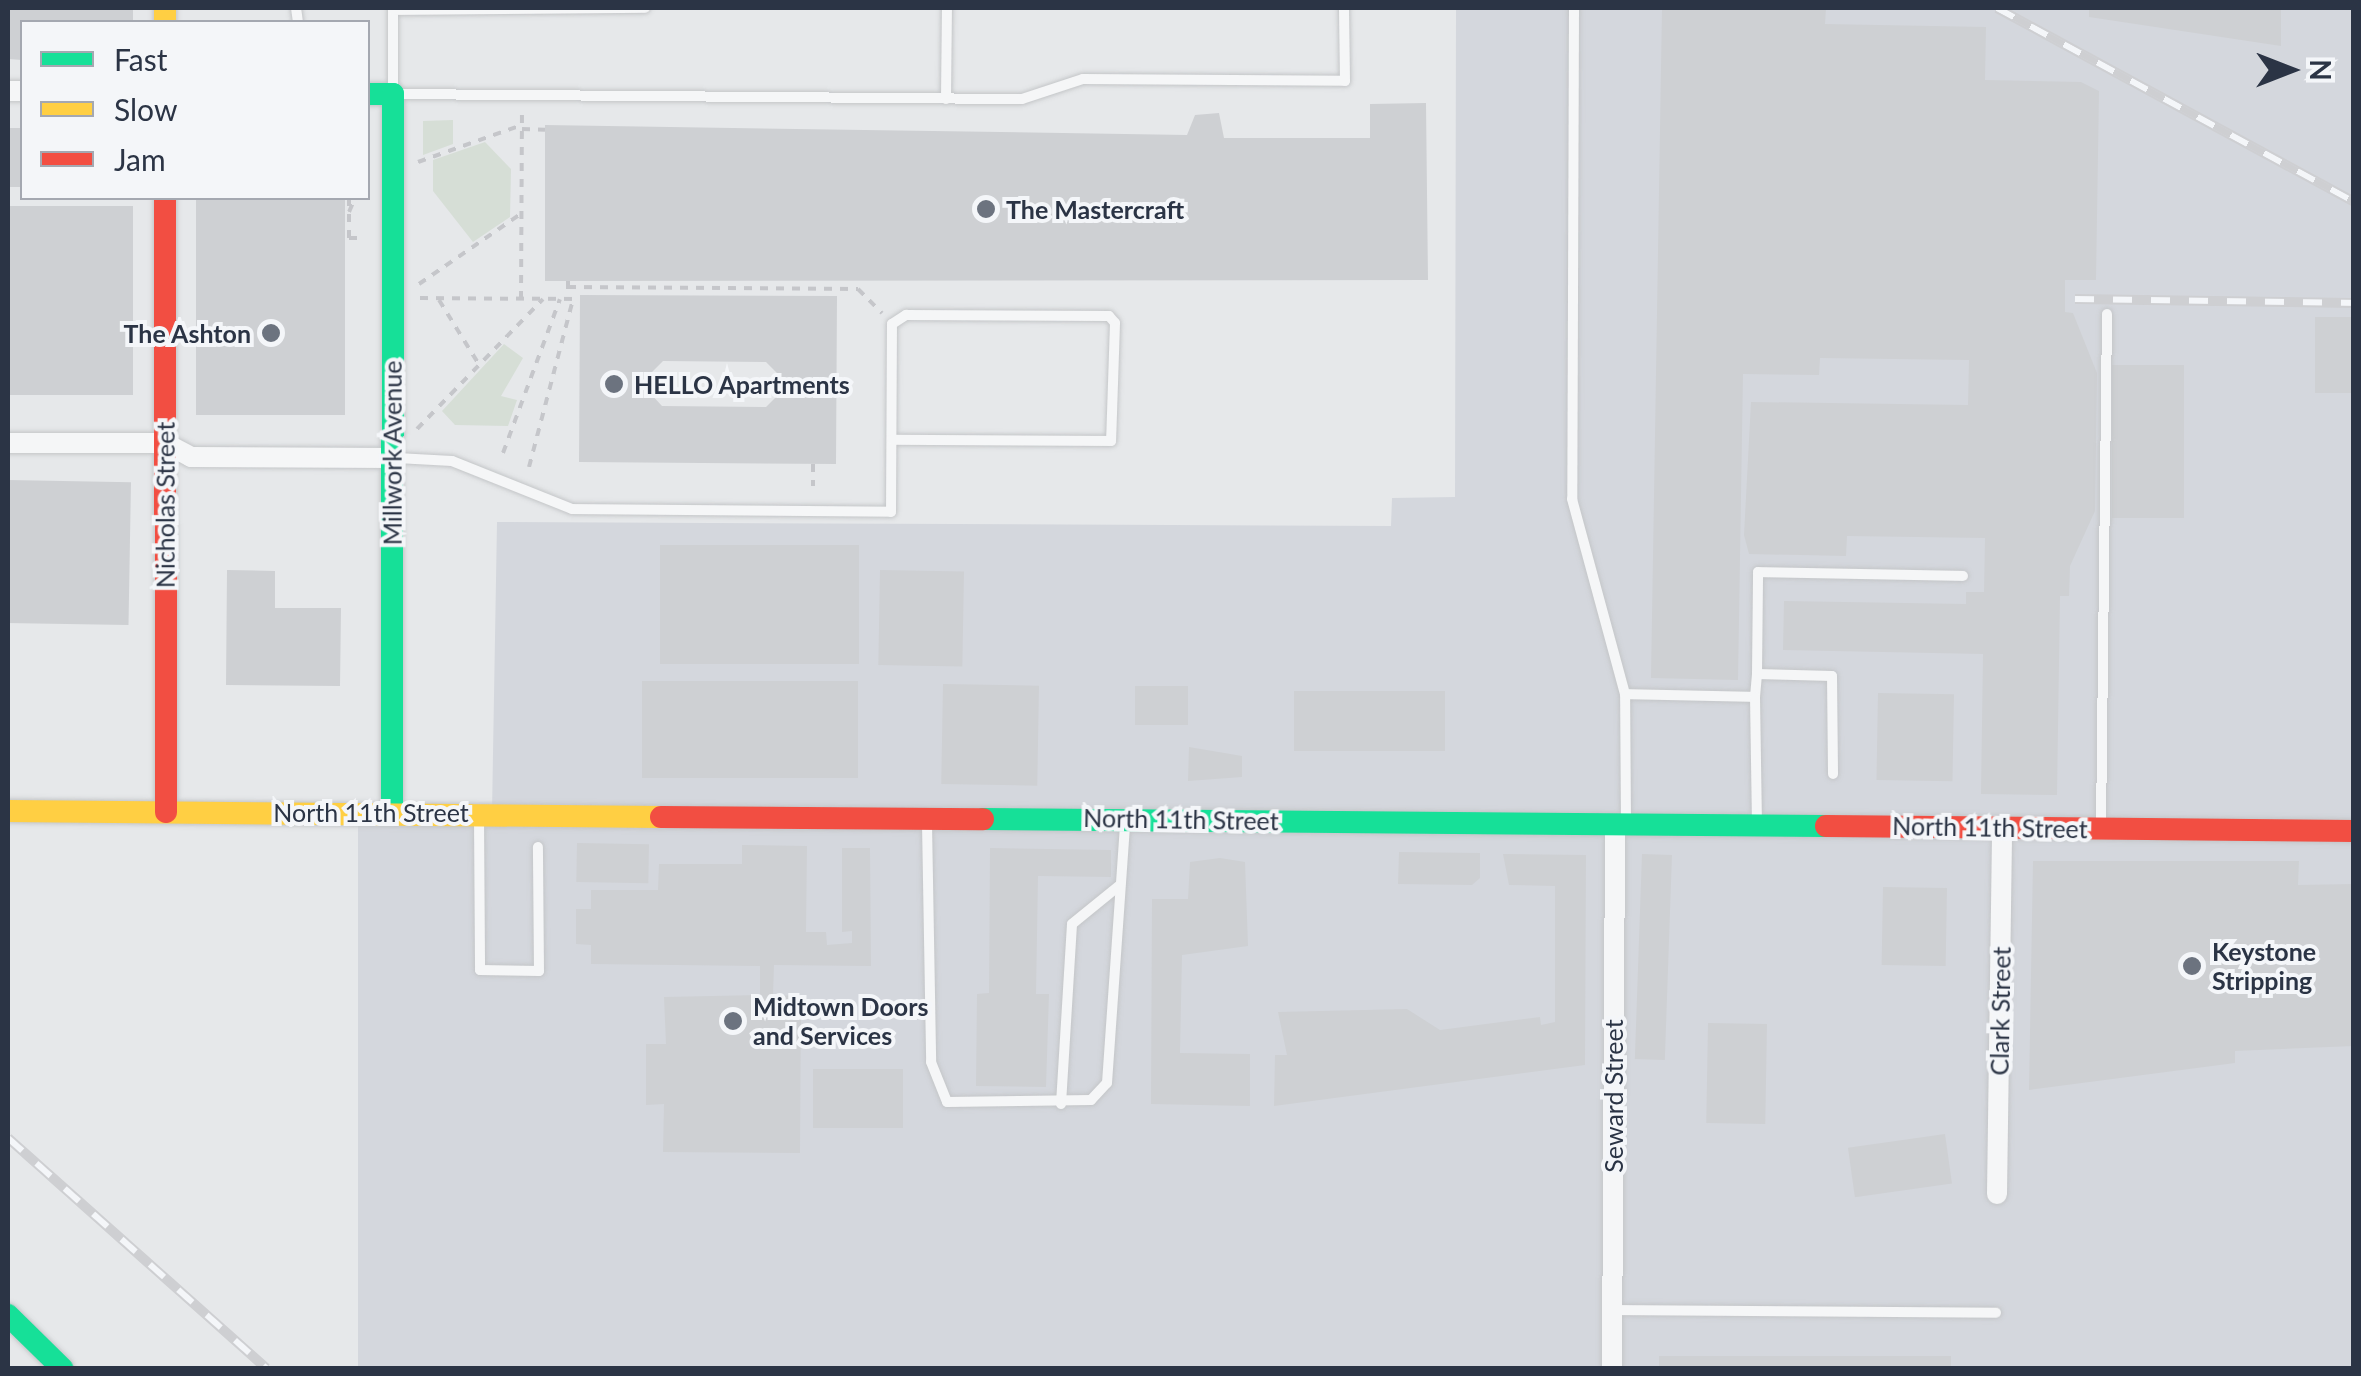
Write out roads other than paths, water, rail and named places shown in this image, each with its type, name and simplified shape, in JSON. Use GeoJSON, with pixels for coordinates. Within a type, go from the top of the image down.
{"type":"FeatureCollection","features":[{"type":"Feature","properties":{"kind":"main road"},"geometry":{"type":"LineString","coordinates":[[370,94],[393,94]]}},
{"type":"Feature","properties":{"kind":"main road","name":"Millwork Avenue"},"geometry":{"type":"LineString","coordinates":[[392,812],[393,94]]}},
{"type":"Feature","properties":{"kind":"main road","name":"Nicholas Street"},"geometry":{"type":"LineString","coordinates":[[165,200],[166,812]]}},
{"type":"Feature","properties":{"kind":"main road","name":"North 11th Street"},"geometry":{"type":"LineString","coordinates":[[8,811],[2354,830]]}},
{"type":"Feature","properties":{"kind":"main road"},"geometry":{"type":"LineString","coordinates":[[8,1316],[62,1368]]}},
{"type":"Feature","properties":{"kind":"street"},"geometry":{"type":"LineString","coordinates":[[8,443],[165,443],[190,457],[391,458]]}},
{"type":"Feature","properties":{"kind":"street","name":"Seward Street"},"geometry":{"type":"LineString","coordinates":[[1612,1368],[1620,824]]}},
{"type":"Feature","properties":{"kind":"street","name":"Clark Street"},"geometry":{"type":"LineString","coordinates":[[1997,1194],[2002,827]]}},
{"type":"Feature","properties":{"kind":"lane"},"geometry":{"type":"LineString","coordinates":[[645,8],[393,9],[393,94],[1022,99],[1083,79],[1344,81],[1344,8]]}},
{"type":"Feature","properties":{"kind":"lane"},"geometry":{"type":"LineString","coordinates":[[946,99],[947,8]]}},
{"type":"Feature","properties":{"kind":"lane"},"geometry":{"type":"LineString","coordinates":[[1574,8],[1572,499],[1625,694],[1620,824]]}},
{"type":"Feature","properties":{"kind":"lane"},"geometry":{"type":"LineString","coordinates":[[2101,828],[2106,314]]}},
{"type":"Feature","properties":{"kind":"lane"},"geometry":{"type":"LineString","coordinates":[[391,458],[452,462],[572,508],[891,512],[892,324],[906,316],[1109,316],[1116,432],[1111,441],[892,440]]}},
{"type":"Feature","properties":{"kind":"lane"},"geometry":{"type":"LineString","coordinates":[[1757,825],[1758,572],[1963,576]]}},
{"type":"Feature","properties":{"kind":"lane"},"geometry":{"type":"LineString","coordinates":[[1757,674],[1832,676],[1834,774]]}},
{"type":"Feature","properties":{"kind":"lane"},"geometry":{"type":"LineString","coordinates":[[1625,694],[1755,697]]}},
{"type":"Feature","properties":{"kind":"lane"},"geometry":{"type":"LineString","coordinates":[[479,812],[480,970],[540,971],[538,847]]}},
{"type":"Feature","properties":{"kind":"lane"},"geometry":{"type":"LineString","coordinates":[[927,816],[931,1062],[947,1102],[1061,1104],[1091,1100],[1107,1083],[1126,818]]}},
{"type":"Feature","properties":{"kind":"lane"},"geometry":{"type":"LineString","coordinates":[[1061,1104],[1072,924],[1120,885]]}},
{"type":"Feature","properties":{"kind":"lane"},"geometry":{"type":"LineString","coordinates":[[1612,1310],[1996,1313]]}},
{"type":"Feature","properties":{"kind":"railway"},"geometry":{"type":"LineString","coordinates":[[1997,8],[2354,202]]}},
{"type":"Feature","properties":{"kind":"railway"},"geometry":{"type":"LineString","coordinates":[[2075,299],[2354,303]]}},
{"type":"Feature","properties":{"kind":"railway"},"geometry":{"type":"LineString","coordinates":[[8,1138],[266,1368]]}},
{"type":"Feature","properties":{"kind":"place","name":"The Mastercraft"},"geometry":{"type":"Point","coordinates":[986,209]}},
{"type":"Feature","properties":{"kind":"place","name":"The Ashton"},"geometry":{"type":"Point","coordinates":[271,333]}},
{"type":"Feature","properties":{"kind":"place","name":"HELLO Apartments"},"geometry":{"type":"Point","coordinates":[614,384]}},
{"type":"Feature","properties":{"kind":"place","name":"Keystone Stripping"},"geometry":{"type":"Point","coordinates":[2192,966]}},
{"type":"Feature","properties":{"kind":"place","name":"Midtown Doors and Services"},"geometry":{"type":"Point","coordinates":[733,1021]}}]}
